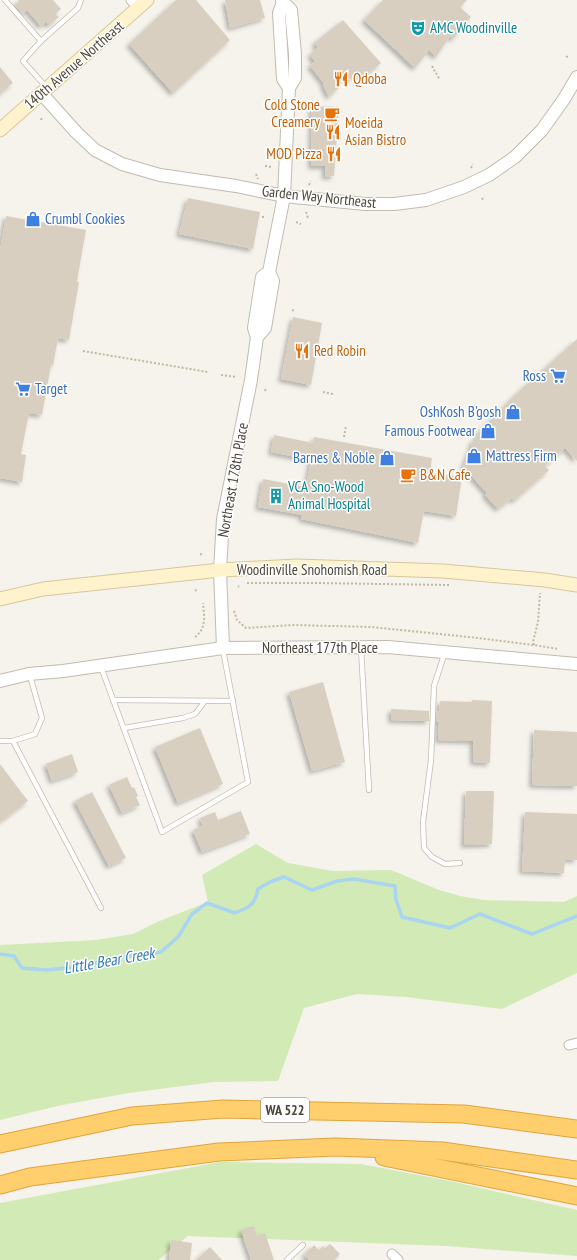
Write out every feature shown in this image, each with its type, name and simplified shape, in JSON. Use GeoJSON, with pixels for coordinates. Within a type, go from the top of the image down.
{"type":"FeatureCollection","features":[{"type":"Feature","properties":{"kind":"highway","name":"WA 522"},"geometry":{"type":"LineString","coordinates":[[0,1144],[132,1116],[224,1109],[464,1114],[576,1129]]}},
{"type":"Feature","properties":{"kind":"highway"},"geometry":{"type":"LineString","coordinates":[[335,1147],[577,1196]]}},
{"type":"Feature","properties":{"kind":"highway"},"geometry":{"type":"LineString","coordinates":[[0,1185],[30,1177],[219,1152],[335,1147],[442,1151],[577,1170]]}},
{"type":"Feature","properties":{"kind":"main road","name":"140th Avenue Northeast"},"geometry":{"type":"LineString","coordinates":[[0,130],[139,3]]}},
{"type":"Feature","properties":{"kind":"main road","name":"Woodinville Snohomish Road"},"geometry":{"type":"LineString","coordinates":[[0,599],[43,589],[220,570],[297,566],[444,570],[545,580],[577,585]]}},
{"type":"Feature","properties":{"kind":"street","name":"Northeast 178th Place"},"geometry":{"type":"LineString","coordinates":[[223,648],[220,570],[223,518],[251,380],[257,337],[265,328],[273,281],[269,272],[284,196],[289,88],[295,78],[295,54],[291,10],[282,1]]}},
{"type":"Feature","properties":{"kind":"street","name":"Garden Way Northeast"},"geometry":{"type":"LineString","coordinates":[[44,91],[76,132],[95,150],[122,164],[160,175],[236,186],[284,196],[364,204],[394,204],[426,200],[464,187],[489,175],[515,157],[542,130],[564,99],[577,77]]}},
{"type":"Feature","properties":{"kind":"street","name":"Northeast 177th Place"},"geometry":{"type":"LineString","coordinates":[[0,681],[29,674],[223,648],[388,648],[577,664]]}},
{"type":"Feature","properties":{"kind":"lane"},"geometry":{"type":"LineString","coordinates":[[5,0],[41,41]]}},
{"type":"Feature","properties":{"kind":"lane"},"geometry":{"type":"LineString","coordinates":[[44,91],[23,61],[41,41],[78,8],[81,0]]}},
{"type":"Feature","properties":{"kind":"lane"},"geometry":{"type":"LineString","coordinates":[[100,665],[162,832],[248,782],[223,648]]}},
{"type":"Feature","properties":{"kind":"lane"},"geometry":{"type":"LineString","coordinates":[[361,648],[369,790]]}},
{"type":"Feature","properties":{"kind":"lane"},"geometry":{"type":"LineString","coordinates":[[444,652],[434,686],[431,760],[423,822],[424,848],[432,857],[444,864],[460,863]]}},
{"type":"Feature","properties":{"kind":"lane"},"geometry":{"type":"LineString","coordinates":[[0,740],[13,741],[35,734],[42,718],[29,674]]}},
{"type":"Feature","properties":{"kind":"lane"},"geometry":{"type":"LineString","coordinates":[[113,700],[233,701]]}},
{"type":"Feature","properties":{"kind":"lane"},"geometry":{"type":"LineString","coordinates":[[124,728],[183,718],[195,714],[205,701]]}},
{"type":"Feature","properties":{"kind":"lane"},"geometry":{"type":"LineString","coordinates":[[13,741],[101,908]]}},
{"type":"Feature","properties":{"kind":"lane"},"geometry":{"type":"LineString","coordinates":[[287,1260],[303,1245]]}},
{"type":"Feature","properties":{"kind":"path"},"geometry":{"type":"LineString","coordinates":[[432,66],[440,80]]}},
{"type":"Feature","properties":{"kind":"path"},"geometry":{"type":"LineString","coordinates":[[471,168],[473,164]]}},
{"type":"Feature","properties":{"kind":"path"},"geometry":{"type":"LineString","coordinates":[[266,166],[271,167]]}},
{"type":"Feature","properties":{"kind":"path"},"geometry":{"type":"LineString","coordinates":[[309,185],[311,181]]}},
{"type":"Feature","properties":{"kind":"path"},"geometry":{"type":"LineString","coordinates":[[306,212],[308,218]]}},
{"type":"Feature","properties":{"kind":"path"},"geometry":{"type":"LineString","coordinates":[[296,222],[301,224]]}},
{"type":"Feature","properties":{"kind":"path"},"geometry":{"type":"LineString","coordinates":[[83,351],[208,372]]}},
{"type":"Feature","properties":{"kind":"path"},"geometry":{"type":"LineString","coordinates":[[221,374],[237,377]]}},
{"type":"Feature","properties":{"kind":"path"},"geometry":{"type":"LineString","coordinates":[[265,391],[266,387]]}},
{"type":"Feature","properties":{"kind":"path"},"geometry":{"type":"LineString","coordinates":[[323,392],[333,394]]}},
{"type":"Feature","properties":{"kind":"path"},"geometry":{"type":"LineString","coordinates":[[344,437],[346,426]]}},
{"type":"Feature","properties":{"kind":"path"},"geometry":{"type":"LineString","coordinates":[[200,554],[204,555]]}},
{"type":"Feature","properties":{"kind":"path"},"geometry":{"type":"LineString","coordinates":[[247,583],[451,585]]}},
{"type":"Feature","properties":{"kind":"path"},"geometry":{"type":"LineString","coordinates":[[534,645],[533,642],[538,622],[540,593],[545,593]]}},
{"type":"Feature","properties":{"kind":"path"},"geometry":{"type":"LineString","coordinates":[[195,636],[203,628],[203,603]]}},
{"type":"Feature","properties":{"kind":"path"},"geometry":{"type":"LineString","coordinates":[[234,609],[236,620],[246,628],[293,625],[371,627],[534,645],[563,650]]}},
{"type":"Feature","properties":{"kind":"green space"},"geometry":{"type":"Polygon","coordinates":[[[256,844],[288,863],[333,871],[391,870],[439,890],[460,896],[484,900],[564,902],[577,896],[577,973],[502,1009],[406,997],[357,994],[304,1008],[278,1081],[214,1082],[129,1093],[62,1105],[0,1120],[0,945],[96,940],[133,934],[157,922],[208,902],[202,875],[256,844]]]}},
{"type":"Feature","properties":{"kind":"green space"},"geometry":{"type":"Polygon","coordinates":[[[220,1162],[361,1164],[450,1181],[577,1210],[577,1256],[446,1246],[188,1236],[158,1260],[0,1260],[0,1203],[220,1162]]]}},
{"type":"Feature","properties":{"kind":"building"},"geometry":{"type":"Polygon","coordinates":[[[18,0],[53,0],[61,9],[55,14],[59,17],[49,25],[46,22],[41,26],[27,10],[22,14],[15,5],[19,1],[18,0]]]}},
{"type":"Feature","properties":{"kind":"building"},"geometry":{"type":"Polygon","coordinates":[[[176,0],[196,0],[230,40],[173,93],[129,44],[176,0]]]}},
{"type":"Feature","properties":{"kind":"building"},"geometry":{"type":"Polygon","coordinates":[[[225,0],[260,0],[265,18],[230,28],[225,0]]]}},
{"type":"Feature","properties":{"kind":"building","name":"AMC Woodinville"},"geometry":{"type":"Polygon","coordinates":[[[383,0],[467,0],[460,7],[471,17],[453,39],[450,36],[436,57],[429,50],[415,68],[364,20],[383,0]]]}},
{"type":"Feature","properties":{"kind":"building"},"geometry":{"type":"Polygon","coordinates":[[[343,20],[381,63],[364,77],[359,71],[348,80],[341,74],[338,88],[329,97],[323,82],[310,66],[315,61],[310,55],[318,47],[314,43],[343,20]]]}},
{"type":"Feature","properties":{"kind":"building"},"geometry":{"type":"Polygon","coordinates":[[[0,67],[13,83],[0,94],[0,67]]]}},
{"type":"Feature","properties":{"kind":"building"},"geometry":{"type":"Polygon","coordinates":[[[312,106],[339,107],[334,176],[325,177],[325,166],[311,166],[312,106]]]}},
{"type":"Feature","properties":{"kind":"building"},"geometry":{"type":"Polygon","coordinates":[[[188,198],[260,212],[253,249],[179,234],[188,198]]]}},
{"type":"Feature","properties":{"kind":"building","name":"Target"},"geometry":{"type":"Polygon","coordinates":[[[6,216],[86,230],[69,340],[58,338],[53,366],[51,365],[42,415],[29,413],[21,454],[26,455],[22,482],[0,478],[0,251],[6,216]]]}},
{"type":"Feature","properties":{"kind":"building","name":"Red Robin"},"geometry":{"type":"Polygon","coordinates":[[[293,317],[322,323],[311,385],[281,379],[293,317]]]}},
{"type":"Feature","properties":{"kind":"building"},"geometry":{"type":"Polygon","coordinates":[[[577,339],[577,461],[565,448],[545,466],[549,470],[514,501],[512,498],[498,509],[485,495],[487,493],[463,467],[472,445],[471,443],[478,436],[477,434],[516,394],[577,339]]]}},
{"type":"Feature","properties":{"kind":"building"},"geometry":{"type":"Polygon","coordinates":[[[274,435],[313,443],[314,437],[432,458],[430,472],[462,477],[456,516],[424,511],[418,543],[301,519],[302,515],[258,507],[263,479],[306,487],[311,460],[271,452],[274,435]]]}},
{"type":"Feature","properties":{"kind":"building"},"geometry":{"type":"Polygon","coordinates":[[[323,682],[345,762],[312,771],[289,692],[323,682]]]}},
{"type":"Feature","properties":{"kind":"building"},"geometry":{"type":"Polygon","coordinates":[[[472,700],[492,701],[490,763],[473,762],[473,741],[438,740],[439,722],[436,722],[440,701],[472,702],[472,700]]]}},
{"type":"Feature","properties":{"kind":"building"},"geometry":{"type":"Polygon","coordinates":[[[391,709],[429,711],[429,721],[391,720],[391,709]]]}},
{"type":"Feature","properties":{"kind":"building"},"geometry":{"type":"Polygon","coordinates":[[[200,728],[223,784],[178,803],[155,747],[200,728]]]}},
{"type":"Feature","properties":{"kind":"building"},"geometry":{"type":"Polygon","coordinates":[[[534,730],[577,732],[577,786],[532,785],[534,730]]]}},
{"type":"Feature","properties":{"kind":"building"},"geometry":{"type":"Polygon","coordinates":[[[72,754],[78,772],[52,781],[46,764],[72,754]]]}},
{"type":"Feature","properties":{"kind":"building"},"geometry":{"type":"Polygon","coordinates":[[[0,764],[28,801],[0,822],[0,764]]]}},
{"type":"Feature","properties":{"kind":"building"},"geometry":{"type":"Polygon","coordinates":[[[127,777],[132,788],[134,787],[138,796],[136,797],[140,805],[122,813],[109,785],[127,777]]]}},
{"type":"Feature","properties":{"kind":"building"},"geometry":{"type":"Polygon","coordinates":[[[466,791],[494,791],[492,844],[464,845],[466,791]]]}},
{"type":"Feature","properties":{"kind":"building"},"geometry":{"type":"Polygon","coordinates":[[[92,792],[126,858],[109,866],[75,801],[92,792]]]}},
{"type":"Feature","properties":{"kind":"building"},"geometry":{"type":"Polygon","coordinates":[[[241,811],[250,834],[202,852],[193,830],[203,826],[200,818],[215,812],[218,820],[241,811]]]}},
{"type":"Feature","properties":{"kind":"building"},"geometry":{"type":"Polygon","coordinates":[[[525,812],[577,814],[577,860],[565,859],[564,873],[522,871],[525,812]]]}},
{"type":"Feature","properties":{"kind":"building"},"geometry":{"type":"Polygon","coordinates":[[[254,1226],[257,1236],[265,1233],[274,1260],[251,1260],[241,1230],[254,1226]]]}},
{"type":"Feature","properties":{"kind":"building"},"geometry":{"type":"Polygon","coordinates":[[[171,1240],[192,1243],[190,1260],[169,1260],[171,1240]]]}},
{"type":"Feature","properties":{"kind":"building"},"geometry":{"type":"Polygon","coordinates":[[[330,1244],[340,1254],[334,1260],[308,1260],[304,1255],[314,1245],[319,1250],[323,1246],[325,1248],[330,1244]]]}},
{"type":"Feature","properties":{"kind":"building"},"geometry":{"type":"Polygon","coordinates":[[[210,1247],[222,1260],[196,1260],[210,1247]]]}},
{"type":"Feature","properties":{"kind":"waterway","name":"Little Bear Creek"},"geometry":{"type":"LineString","coordinates":[[0,954],[14,956],[22,968],[47,970],[85,966],[120,957],[161,952],[178,937],[192,914],[207,903],[235,913],[251,905],[255,899],[258,889],[270,882],[284,877],[312,890],[337,881],[354,879],[395,886],[396,900],[402,917],[450,928],[480,914],[532,934],[577,916]]}},
{"type":"Feature","properties":{"kind":"place","name":"AMC Woodinville"},"geometry":{"type":"Point","coordinates":[418,28]}},
{"type":"Feature","properties":{"kind":"place","name":"Qdoba"},"geometry":{"type":"Point","coordinates":[341,79]}},
{"type":"Feature","properties":{"kind":"place","name":"Cold Stone Creamery"},"geometry":{"type":"Point","coordinates":[332,114]}},
{"type":"Feature","properties":{"kind":"place","name":"Moeida Asian Bistro"},"geometry":{"type":"Point","coordinates":[333,132]}},
{"type":"Feature","properties":{"kind":"place","name":"MOD Pizza"},"geometry":{"type":"Point","coordinates":[334,154]}},
{"type":"Feature","properties":{"kind":"place","name":"Crumbl Cookies"},"geometry":{"type":"Point","coordinates":[33,219]}},
{"type":"Feature","properties":{"kind":"place","name":"Red Robin"},"geometry":{"type":"Point","coordinates":[302,351]}},
{"type":"Feature","properties":{"kind":"place","name":"Ross"},"geometry":{"type":"Point","coordinates":[558,376]}},
{"type":"Feature","properties":{"kind":"place","name":"Target"},"geometry":{"type":"Point","coordinates":[23,389]}},
{"type":"Feature","properties":{"kind":"place","name":"OshKosh B'gosh"},"geometry":{"type":"Point","coordinates":[513,412]}},
{"type":"Feature","properties":{"kind":"place","name":"Famous Footwear"},"geometry":{"type":"Point","coordinates":[488,431]}},
{"type":"Feature","properties":{"kind":"place","name":"Mattress Firm"},"geometry":{"type":"Point","coordinates":[474,456]}},
{"type":"Feature","properties":{"kind":"place","name":"Barnes & Noble"},"geometry":{"type":"Point","coordinates":[387,458]}},
{"type":"Feature","properties":{"kind":"place","name":"B&N Cafe"},"geometry":{"type":"Point","coordinates":[408,475]}},
{"type":"Feature","properties":{"kind":"place","name":"VCA Sno-Wood Animal Hospital"},"geometry":{"type":"Point","coordinates":[276,496]}}]}
